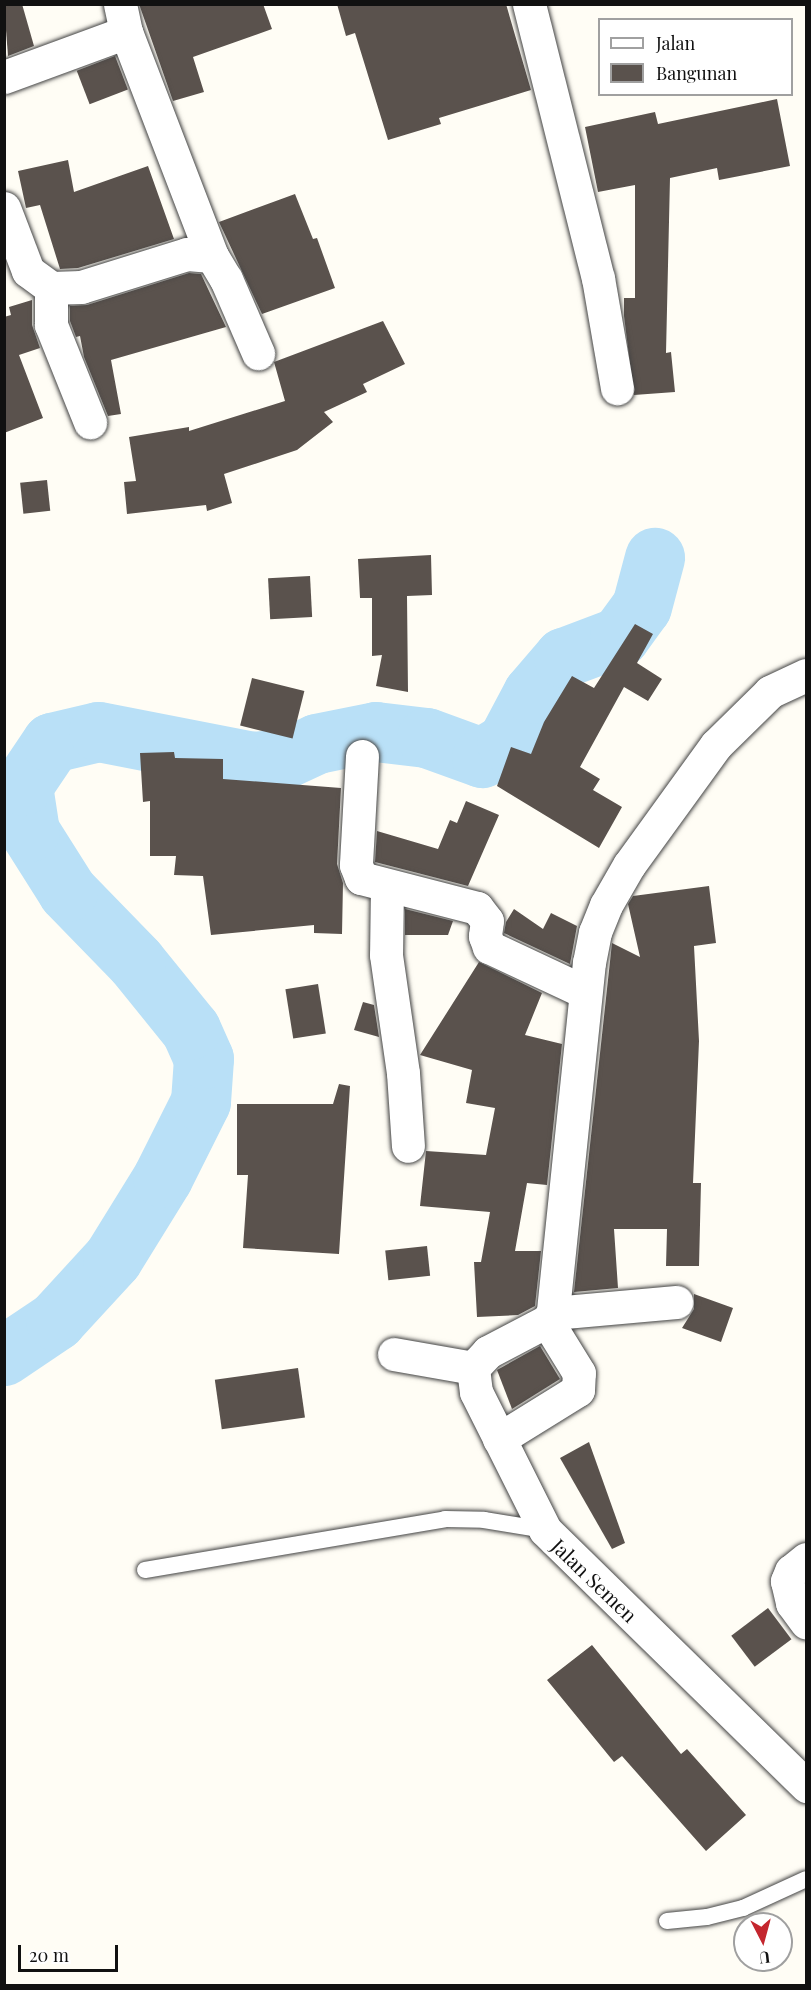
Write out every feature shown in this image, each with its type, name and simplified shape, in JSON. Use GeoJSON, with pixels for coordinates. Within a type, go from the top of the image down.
{"type":"FeatureCollection","features":[{"type":"Feature","properties":{"kind":"street"},"geometry":{"type":"LineString","coordinates":[[529,4],[598,278],[616,388]]}},
{"type":"Feature","properties":{"kind":"street"},"geometry":{"type":"LineString","coordinates":[[4,77],[123,18],[212,256],[226,279],[258,353]]}},
{"type":"Feature","properties":{"kind":"street"},"geometry":{"type":"LineString","coordinates":[[4,208],[28,271],[51,288],[81,287],[187,254],[212,256]]}},
{"type":"Feature","properties":{"kind":"street"},"geometry":{"type":"LineString","coordinates":[[51,288],[51,325],[90,422]]}},
{"type":"Feature","properties":{"kind":"street"},"geometry":{"type":"LineString","coordinates":[[499,1439],[578,1390],[579,1373],[550,1317],[585,992],[595,932],[629,865],[741,717],[786,682],[807,675]]}},
{"type":"Feature","properties":{"kind":"street"},"geometry":{"type":"LineString","coordinates":[[362,756],[357,870],[361,878],[477,908],[487,921],[485,936],[489,947],[585,992]]}},
{"type":"Feature","properties":{"kind":"street"},"geometry":{"type":"LineString","coordinates":[[387,886],[386,955],[403,1073],[408,1146]]}},
{"type":"Feature","properties":{"kind":"street"},"geometry":{"type":"LineString","coordinates":[[473,1368],[488,1352],[550,1317],[677,1302]]}},
{"type":"Feature","properties":{"kind":"street"},"geometry":{"type":"LineString","coordinates":[[394,1354],[473,1368]]}},
{"type":"Feature","properties":{"kind":"street"},"geometry":{"type":"LineString","coordinates":[[473,1368],[476,1392],[545,1530]]}},
{"type":"Feature","properties":{"kind":"street","name":"Jalan Semen"},"geometry":{"type":"LineString","coordinates":[[545,1530],[807,1786]]}},
{"type":"Feature","properties":{"kind":"street"},"geometry":{"type":"LineString","coordinates":[[807,1559],[791,1571],[786,1581],[792,1603],[807,1622]]}},
{"type":"Feature","properties":{"kind":"lane","name":"Jalan Semen"},"geometry":{"type":"LineString","coordinates":[[145,1570],[445,1519],[484,1520],[545,1530]]}},
{"type":"Feature","properties":{"kind":"lane"},"geometry":{"type":"LineString","coordinates":[[667,1921],[707,1917],[743,1908],[807,1879]]}},
{"type":"Feature","properties":{"kind":"building"},"geometry":{"type":"Polygon","coordinates":[[[4,4],[22,4],[34,46],[8,56],[4,4]]]}},
{"type":"Feature","properties":{"kind":"building"},"geometry":{"type":"Polygon","coordinates":[[[139,4],[263,4],[272,29],[193,57],[204,92],[173,101],[139,4]]]}},
{"type":"Feature","properties":{"kind":"building"},"geometry":{"type":"Polygon","coordinates":[[[337,4],[506,4],[531,90],[439,118],[441,124],[388,140],[355,33],[346,36],[337,4]]]}},
{"type":"Feature","properties":{"kind":"building"},"geometry":{"type":"Polygon","coordinates":[[[115,56],[128,90],[90,104],[77,71],[115,56]]]}},
{"type":"Feature","properties":{"kind":"building"},"geometry":{"type":"Polygon","coordinates":[[[777,99],[790,166],[719,180],[717,168],[670,178],[666,353],[671,352],[675,392],[634,395],[624,316],[624,298],[635,298],[635,185],[598,192],[585,127],[655,112],[658,124],[777,99]]]}},
{"type":"Feature","properties":{"kind":"building"},"geometry":{"type":"Polygon","coordinates":[[[68,160],[74,192],[148,166],[174,239],[78,268],[60,269],[40,205],[26,208],[18,171],[68,160]]]}},
{"type":"Feature","properties":{"kind":"building"},"geometry":{"type":"Polygon","coordinates":[[[295,194],[313,239],[317,238],[335,288],[262,314],[219,222],[295,194]]]}},
{"type":"Feature","properties":{"kind":"building"},"geometry":{"type":"Polygon","coordinates":[[[189,273],[201,274],[226,327],[111,360],[121,414],[108,416],[84,357],[80,336],[76,337],[70,321],[70,306],[87,305],[189,273]]]}},
{"type":"Feature","properties":{"kind":"building"},"geometry":{"type":"Polygon","coordinates":[[[32,300],[32,325],[40,348],[19,355],[43,418],[4,433],[4,317],[11,315],[9,307],[32,300]]]}},
{"type":"Feature","properties":{"kind":"building"},"geometry":{"type":"Polygon","coordinates":[[[383,321],[405,364],[363,384],[367,392],[324,412],[333,422],[297,450],[224,474],[232,503],[207,511],[206,505],[127,514],[124,482],[136,481],[129,437],[189,427],[189,431],[285,401],[274,362],[383,321]]]}},
{"type":"Feature","properties":{"kind":"building"},"geometry":{"type":"Polygon","coordinates":[[[47,480],[50,511],[23,514],[20,483],[47,480]]]}},
{"type":"Feature","properties":{"kind":"building"},"geometry":{"type":"Polygon","coordinates":[[[431,555],[432,595],[407,596],[408,692],[376,686],[382,655],[372,656],[372,598],[360,598],[358,559],[431,555]]]}},
{"type":"Feature","properties":{"kind":"building"},"geometry":{"type":"Polygon","coordinates":[[[310,576],[312,617],[270,619],[268,578],[310,576]]]}},
{"type":"Feature","properties":{"kind":"building"},"geometry":{"type":"Polygon","coordinates":[[[635,624],[653,634],[637,663],[662,679],[648,701],[624,687],[580,767],[600,779],[593,790],[622,807],[599,848],[497,786],[511,747],[531,754],[544,722],[572,676],[594,688],[635,624]]]}},
{"type":"Feature","properties":{"kind":"building"},"geometry":{"type":"Polygon","coordinates":[[[252,678],[304,691],[293,739],[240,726],[252,678]]]}},
{"type":"Feature","properties":{"kind":"building"},"geometry":{"type":"Polygon","coordinates":[[[174,752],[175,758],[223,759],[223,779],[341,788],[337,864],[343,883],[342,934],[314,933],[314,925],[211,935],[203,876],[174,875],[176,856],[150,856],[150,801],[143,802],[140,753],[174,752]]]}},
{"type":"Feature","properties":{"kind":"building"},"geometry":{"type":"Polygon","coordinates":[[[466,801],[499,815],[468,886],[375,862],[377,831],[438,849],[450,820],[457,823],[466,801]]]}},
{"type":"Feature","properties":{"kind":"building"},"geometry":{"type":"Polygon","coordinates":[[[709,886],[716,943],[694,946],[699,1041],[693,1183],[701,1183],[699,1266],[666,1266],[667,1229],[614,1229],[618,1288],[574,1292],[612,943],[640,957],[628,904],[633,896],[709,886]]]}},
{"type":"Feature","properties":{"kind":"building"},"geometry":{"type":"Polygon","coordinates":[[[405,909],[453,921],[448,935],[405,935],[405,909]]]}},
{"type":"Feature","properties":{"kind":"building"},"geometry":{"type":"Polygon","coordinates":[[[514,909],[543,929],[551,913],[577,926],[570,964],[504,933],[506,922],[514,909]]]}},
{"type":"Feature","properties":{"kind":"building"},"geometry":{"type":"Polygon","coordinates":[[[479,962],[542,993],[525,1035],[562,1044],[547,1185],[527,1183],[515,1251],[541,1251],[535,1306],[518,1315],[477,1317],[474,1262],[481,1262],[490,1212],[420,1206],[426,1151],[486,1155],[495,1108],[466,1103],[472,1070],[420,1055],[479,962]]]}},
{"type":"Feature","properties":{"kind":"building"},"geometry":{"type":"Polygon","coordinates":[[[318,984],[326,1033],[293,1039],[285,989],[318,984]]]}},
{"type":"Feature","properties":{"kind":"building"},"geometry":{"type":"Polygon","coordinates":[[[363,1002],[374,1005],[379,1037],[354,1030],[363,1002]]]}},
{"type":"Feature","properties":{"kind":"building"},"geometry":{"type":"Polygon","coordinates":[[[339,1084],[350,1086],[339,1254],[243,1248],[248,1175],[237,1175],[237,1104],[333,1104],[339,1084]]]}},
{"type":"Feature","properties":{"kind":"building"},"geometry":{"type":"Polygon","coordinates":[[[427,1246],[430,1276],[388,1280],[385,1250],[427,1246]]]}},
{"type":"Feature","properties":{"kind":"building"},"geometry":{"type":"Polygon","coordinates":[[[694,1294],[733,1308],[721,1342],[682,1328],[694,1309],[694,1294]]]}},
{"type":"Feature","properties":{"kind":"building"},"geometry":{"type":"Polygon","coordinates":[[[540,1346],[560,1379],[512,1409],[497,1370],[540,1346]]]}},
{"type":"Feature","properties":{"kind":"building"},"geometry":{"type":"Polygon","coordinates":[[[298,1368],[305,1418],[222,1429],[215,1380],[298,1368]]]}},
{"type":"Feature","properties":{"kind":"building"},"geometry":{"type":"Polygon","coordinates":[[[589,1442],[625,1543],[612,1549],[560,1458],[589,1442]]]}},
{"type":"Feature","properties":{"kind":"building"},"geometry":{"type":"Polygon","coordinates":[[[768,1608],[791,1639],[755,1667],[731,1636],[768,1608]]]}},
{"type":"Feature","properties":{"kind":"building"},"geometry":{"type":"Polygon","coordinates":[[[592,1645],[681,1754],[687,1749],[746,1815],[706,1851],[622,1756],[614,1762],[547,1680],[592,1645]]]}},
{"type":"Feature","properties":{"kind":"waterway"},"geometry":{"type":"LineString","coordinates":[[4,1356],[56,1321],[113,1259],[163,1178],[201,1102],[204,1059],[191,1030],[136,962],[68,892],[30,832],[23,786],[52,743],[99,732],[253,762],[285,759],[317,744],[376,732],[427,738],[482,758],[507,743],[533,694],[564,658],[620,637],[642,607],[655,558]]}}]}
